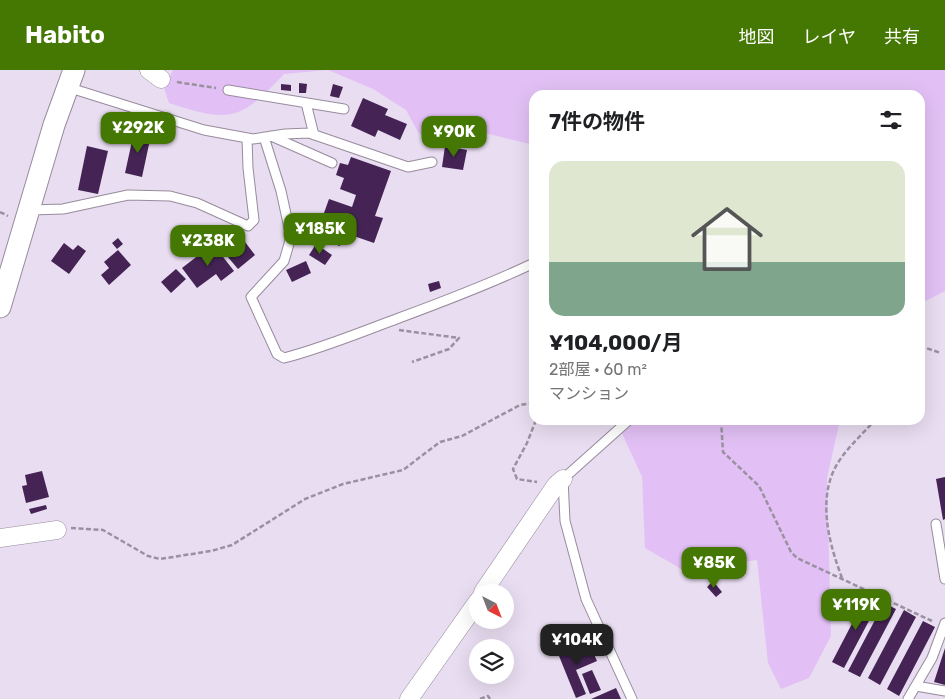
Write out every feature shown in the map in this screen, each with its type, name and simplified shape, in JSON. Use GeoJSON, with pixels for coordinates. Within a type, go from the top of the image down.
{"type":"FeatureCollection","features":[{"type":"Feature","properties":{"kind":"street"},"geometry":{"type":"LineString","coordinates":[[0,307],[70,78]]}},
{"type":"Feature","properties":{"kind":"street"},"geometry":{"type":"LineString","coordinates":[[489,584],[560,482]]}},
{"type":"Feature","properties":{"kind":"street"},"geometry":{"type":"LineString","coordinates":[[0,538],[57,530]]}},
{"type":"Feature","properties":{"kind":"street"},"geometry":{"type":"LineString","coordinates":[[409,699],[469,614]]}},
{"type":"Feature","properties":{"kind":"lane"},"geometry":{"type":"LineString","coordinates":[[70,78],[204,130],[247,138],[285,134],[314,135],[408,168],[432,162]]}},
{"type":"Feature","properties":{"kind":"lane"},"geometry":{"type":"LineString","coordinates":[[228,90],[344,109]]}},
{"type":"Feature","properties":{"kind":"lane"},"geometry":{"type":"LineString","coordinates":[[306,103],[314,135]]}},
{"type":"Feature","properties":{"kind":"lane"},"geometry":{"type":"LineString","coordinates":[[268,137],[332,163]]}},
{"type":"Feature","properties":{"kind":"lane"},"geometry":{"type":"LineString","coordinates":[[268,137],[291,237],[284,261],[250,297],[277,354],[284,358],[316,350],[493,282],[529,265]]}},
{"type":"Feature","properties":{"kind":"lane"},"geometry":{"type":"LineString","coordinates":[[31,210],[63,209],[128,195],[170,196],[197,203],[248,226],[254,220],[248,168],[247,138]]}},
{"type":"Feature","properties":{"kind":"lane"},"geometry":{"type":"LineString","coordinates":[[623,425],[560,482],[565,522],[586,598],[632,699]]}},
{"type":"Feature","properties":{"kind":"lane"},"geometry":{"type":"LineString","coordinates":[[936,524],[945,579]]}},
{"type":"Feature","properties":{"kind":"lane"},"geometry":{"type":"LineString","coordinates":[[908,699],[932,658],[945,624]]}},
{"type":"Feature","properties":{"kind":"lane"},"geometry":{"type":"LineString","coordinates":[[916,686],[945,691]]}},
{"type":"Feature","properties":{"kind":"path"},"geometry":{"type":"LineString","coordinates":[[155,75],[228,90]]}},
{"type":"Feature","properties":{"kind":"path"},"geometry":{"type":"LineString","coordinates":[[384,324],[404,332],[459,338],[449,349],[412,362]]}},
{"type":"Feature","properties":{"kind":"path"},"geometry":{"type":"LineString","coordinates":[[925,348],[941,354]]}},
{"type":"Feature","properties":{"kind":"path"},"geometry":{"type":"LineString","coordinates":[[57,530],[80,527],[103,530],[148,556],[160,559],[211,551],[232,545],[305,499],[343,484],[403,470],[440,442],[462,436],[520,405],[529,404]]}},
{"type":"Feature","properties":{"kind":"path"},"geometry":{"type":"LineString","coordinates":[[534,425],[513,469],[514,475],[517,478],[560,482]]}},
{"type":"Feature","properties":{"kind":"path"},"geometry":{"type":"LineString","coordinates":[[721,425],[723,452],[759,486],[791,552],[797,558],[945,624]]}},
{"type":"Feature","properties":{"kind":"path"},"geometry":{"type":"LineString","coordinates":[[842,578],[833,554],[826,509],[833,472],[841,458],[871,425]]}},
{"type":"Feature","properties":{"kind":"path"},"geometry":{"type":"LineString","coordinates":[[480,699],[484,696],[490,699]]}},
{"type":"Feature","properties":{"kind":"shaded area"},"geometry":{"type":"Polygon","coordinates":[[[173,70],[328,70],[284,74],[269,90],[244,109],[233,114],[221,115],[207,114],[169,103],[164,88],[173,70]]]}},
{"type":"Feature","properties":{"kind":"shaded area"},"geometry":{"type":"Polygon","coordinates":[[[328,70],[945,70],[945,291],[925,301],[925,90],[529,90],[529,144],[468,129],[425,139],[418,132],[406,110],[373,89],[328,70]]]}},
{"type":"Feature","properties":{"kind":"shaded area"},"geometry":{"type":"Polygon","coordinates":[[[618,425],[839,425],[827,478],[831,636],[809,678],[781,689],[768,663],[757,560],[683,570],[645,548],[642,477],[618,425]]]}},
{"type":"Feature","properties":{"kind":"building"},"geometry":{"type":"Polygon","coordinates":[[[299,83],[307,84],[306,93],[299,93],[299,83]]]}},
{"type":"Feature","properties":{"kind":"building"},"geometry":{"type":"Polygon","coordinates":[[[281,84],[291,85],[291,91],[281,90],[281,84]]]}},
{"type":"Feature","properties":{"kind":"building"},"geometry":{"type":"Polygon","coordinates":[[[333,84],[343,87],[339,98],[330,96],[333,84]]]}},
{"type":"Feature","properties":{"kind":"building"},"geometry":{"type":"Polygon","coordinates":[[[363,98],[388,109],[385,115],[407,124],[400,140],[378,130],[375,137],[351,126],[363,98]]]}},
{"type":"Feature","properties":{"kind":"building"},"geometry":{"type":"Polygon","coordinates":[[[134,132],[151,135],[142,177],[125,173],[134,132]]]}},
{"type":"Feature","properties":{"kind":"building"},"geometry":{"type":"Polygon","coordinates":[[[87,146],[108,151],[98,194],[78,190],[87,146]]]}},
{"type":"Feature","properties":{"kind":"building"},"geometry":{"type":"Polygon","coordinates":[[[445,146],[467,150],[463,170],[442,167],[445,146]]]}},
{"type":"Feature","properties":{"kind":"building"},"geometry":{"type":"Polygon","coordinates":[[[351,157],[391,171],[375,216],[383,218],[374,243],[345,233],[340,246],[315,238],[329,199],[352,207],[356,195],[340,189],[344,178],[336,175],[340,163],[348,165],[351,157]]]}},
{"type":"Feature","properties":{"kind":"building"},"geometry":{"type":"Polygon","coordinates":[[[230,235],[235,240],[224,249],[220,243],[230,235]]]}},
{"type":"Feature","properties":{"kind":"building"},"geometry":{"type":"Polygon","coordinates":[[[118,238],[123,244],[117,249],[112,243],[118,238]]]}},
{"type":"Feature","properties":{"kind":"building"},"geometry":{"type":"Polygon","coordinates":[[[245,242],[255,255],[238,269],[227,256],[245,242]]]}},
{"type":"Feature","properties":{"kind":"building"},"geometry":{"type":"Polygon","coordinates":[[[64,243],[73,250],[78,245],[86,251],[69,274],[51,261],[64,243]]]}},
{"type":"Feature","properties":{"kind":"building"},"geometry":{"type":"Polygon","coordinates":[[[213,244],[234,271],[221,281],[216,274],[197,288],[182,268],[213,244]]]}},
{"type":"Feature","properties":{"kind":"building"},"geometry":{"type":"Polygon","coordinates":[[[316,244],[332,255],[325,265],[309,255],[316,244]]]}},
{"type":"Feature","properties":{"kind":"building"},"geometry":{"type":"Polygon","coordinates":[[[118,250],[131,265],[109,285],[101,275],[109,268],[104,262],[118,250]]]}},
{"type":"Feature","properties":{"kind":"building"},"geometry":{"type":"Polygon","coordinates":[[[306,261],[311,273],[292,282],[286,270],[306,261]]]}},
{"type":"Feature","properties":{"kind":"building"},"geometry":{"type":"Polygon","coordinates":[[[176,269],[186,279],[171,293],[161,282],[176,269]]]}},
{"type":"Feature","properties":{"kind":"building"},"geometry":{"type":"Polygon","coordinates":[[[439,281],[441,288],[430,292],[428,284],[439,281]]]}},
{"type":"Feature","properties":{"kind":"building"},"geometry":{"type":"Polygon","coordinates":[[[42,471],[49,497],[26,503],[22,486],[27,485],[25,475],[42,471]]]}},
{"type":"Feature","properties":{"kind":"building"},"geometry":{"type":"Polygon","coordinates":[[[945,477],[945,519],[943,520],[936,479],[945,477]]]}},
{"type":"Feature","properties":{"kind":"building"},"geometry":{"type":"Polygon","coordinates":[[[46,505],[47,509],[31,514],[29,509],[46,505]]]}},
{"type":"Feature","properties":{"kind":"building"},"geometry":{"type":"Polygon","coordinates":[[[713,581],[722,592],[716,597],[707,587],[713,581]]]}},
{"type":"Feature","properties":{"kind":"building"},"geometry":{"type":"Polygon","coordinates":[[[868,593],[880,600],[844,668],[832,662],[868,593]]]}},
{"type":"Feature","properties":{"kind":"building"},"geometry":{"type":"Polygon","coordinates":[[[884,603],[896,609],[860,677],[848,671],[884,603]]]}},
{"type":"Feature","properties":{"kind":"building"},"geometry":{"type":"Polygon","coordinates":[[[904,610],[916,617],[880,685],[868,678],[904,610]]]}},
{"type":"Feature","properties":{"kind":"building"},"geometry":{"type":"Polygon","coordinates":[[[923,621],[935,627],[899,696],[887,689],[923,621]]]}},
{"type":"Feature","properties":{"kind":"building"},"geometry":{"type":"Polygon","coordinates":[[[589,643],[597,661],[576,670],[586,694],[576,698],[559,656],[589,643]]]}},
{"type":"Feature","properties":{"kind":"building"},"geometry":{"type":"Polygon","coordinates":[[[945,648],[945,685],[934,682],[945,648]]]}},
{"type":"Feature","properties":{"kind":"building"},"geometry":{"type":"Polygon","coordinates":[[[592,670],[601,690],[590,694],[582,674],[592,670]]]}},
{"type":"Feature","properties":{"kind":"building"},"geometry":{"type":"Polygon","coordinates":[[[616,688],[621,699],[591,699],[616,688]]]}}]}
